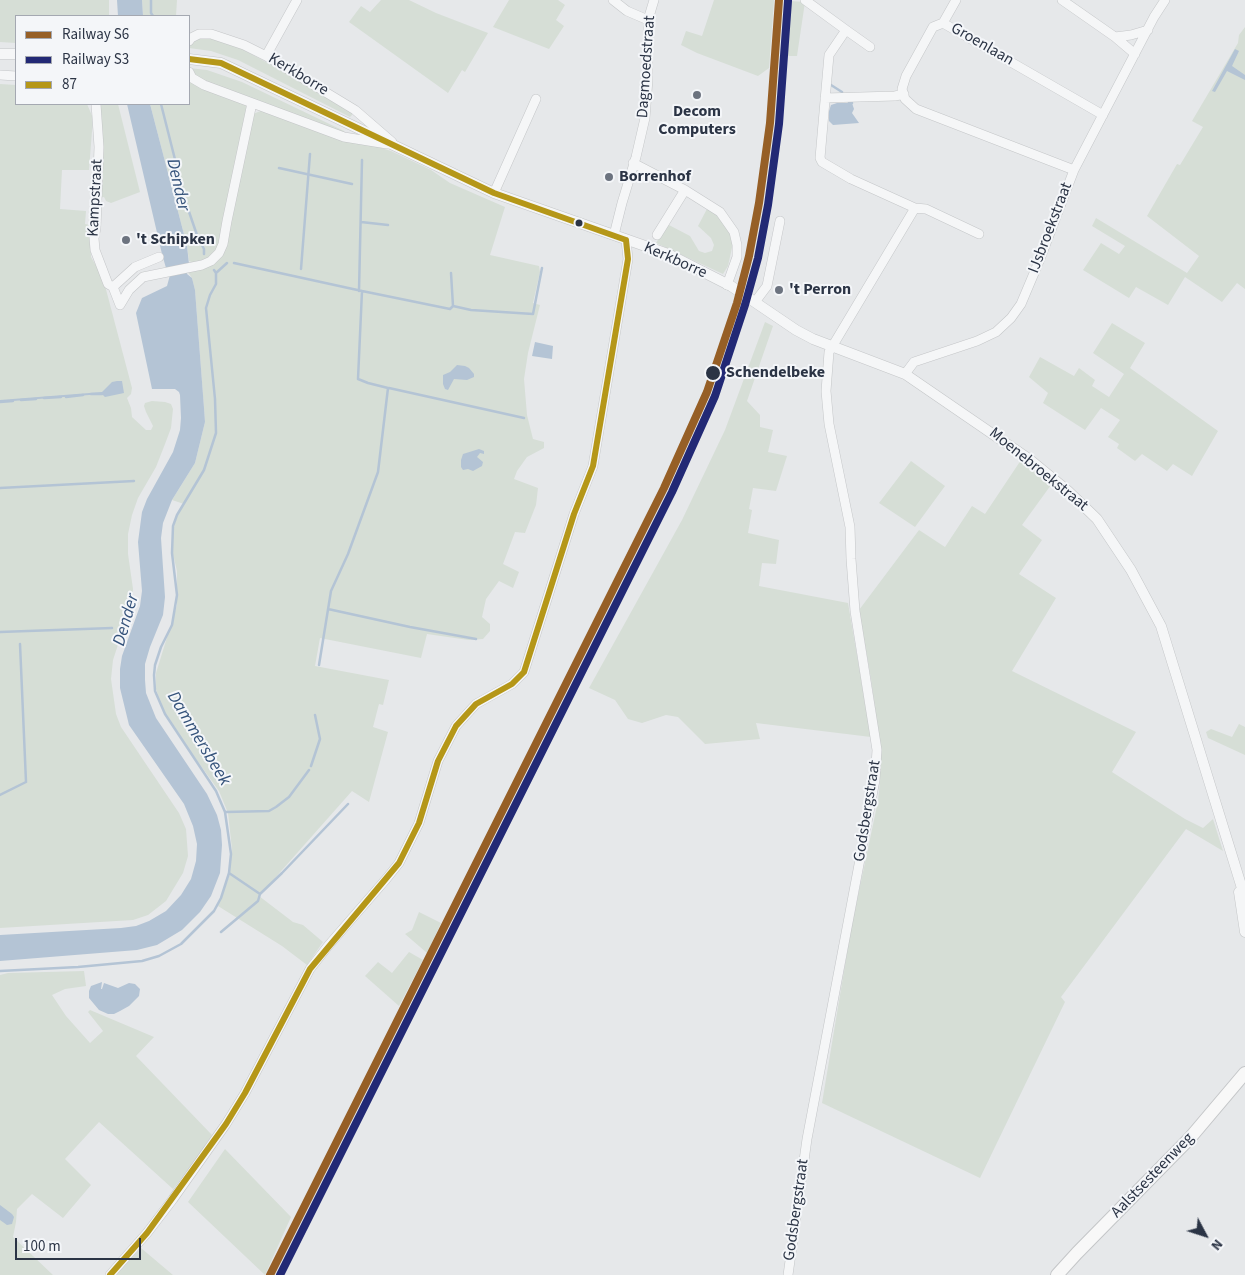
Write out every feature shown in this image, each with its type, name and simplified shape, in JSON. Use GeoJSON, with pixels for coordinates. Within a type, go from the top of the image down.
{"type":"FeatureCollection","features":[{"type":"Feature","properties":{"kind":"main road","name":"Aalstsesteenweg"},"geometry":{"type":"LineString","coordinates":[[1057,1275],[1190,1138],[1245,1073]]}},
{"type":"Feature","properties":{"kind":"street"},"geometry":{"type":"LineString","coordinates":[[266,56],[297,0]]}},
{"type":"Feature","properties":{"kind":"street"},"geometry":{"type":"LineString","coordinates":[[612,0],[627,11],[648,20]]}},
{"type":"Feature","properties":{"kind":"street","name":"Dagmoedstraat"},"geometry":{"type":"LineString","coordinates":[[614,235],[645,118],[648,79],[648,20],[654,0]]}},
{"type":"Feature","properties":{"kind":"street"},"geometry":{"type":"LineString","coordinates":[[805,0],[870,47]]}},
{"type":"Feature","properties":{"kind":"street"},"geometry":{"type":"LineString","coordinates":[[943,23],[956,0]]}},
{"type":"Feature","properties":{"kind":"street"},"geometry":{"type":"LineString","coordinates":[[1062,0],[1115,37],[1135,54]]}},
{"type":"Feature","properties":{"kind":"street","name":"IJsbroekstraat"},"geometry":{"type":"LineString","coordinates":[[905,374],[914,362],[977,341],[996,332],[1011,318],[1021,304],[1074,170],[1165,0]]}},
{"type":"Feature","properties":{"kind":"street","name":"Groenlaan"},"geometry":{"type":"LineString","coordinates":[[904,94],[902,89],[906,76],[933,27],[943,23],[1103,115]]}},
{"type":"Feature","properties":{"kind":"street"},"geometry":{"type":"LineString","coordinates":[[846,30],[829,55],[820,150],[822,162],[852,179],[915,208],[926,210],[979,234]]}},
{"type":"Feature","properties":{"kind":"street"},"geometry":{"type":"LineString","coordinates":[[1115,37],[1148,30]]}},
{"type":"Feature","properties":{"kind":"street","name":"Kerkborre"},"geometry":{"type":"LineString","coordinates":[[190,38],[199,34],[211,34],[244,45],[266,56],[355,110],[397,146]]}},
{"type":"Feature","properties":{"kind":"street"},"geometry":{"type":"LineString","coordinates":[[0,54],[15,54]]}},
{"type":"Feature","properties":{"kind":"street","name":"Kerkborre"},"geometry":{"type":"LineString","coordinates":[[192,59],[221,63],[494,193],[668,254],[742,293]]}},
{"type":"Feature","properties":{"kind":"street","name":"Kerkborre"},"geometry":{"type":"LineString","coordinates":[[190,74],[192,78],[204,86],[344,137],[397,146]]}},
{"type":"Feature","properties":{"kind":"street"},"geometry":{"type":"LineString","coordinates":[[0,75],[15,76]]}},
{"type":"Feature","properties":{"kind":"street"},"geometry":{"type":"LineString","coordinates":[[825,98],[895,96],[904,94],[905,99],[916,109],[1074,170]]}},
{"type":"Feature","properties":{"kind":"street"},"geometry":{"type":"LineString","coordinates":[[494,193],[536,99]]}},
{"type":"Feature","properties":{"kind":"street","name":"Kampstraat"},"geometry":{"type":"LineString","coordinates":[[96,105],[98,147],[94,250],[108,284],[113,287],[120,305],[136,282],[143,277],[202,266],[219,253],[223,244],[252,103]]}},
{"type":"Feature","properties":{"kind":"street"},"geometry":{"type":"LineString","coordinates":[[633,164],[685,190],[720,212],[734,232],[737,245],[736,257],[727,285]]}},
{"type":"Feature","properties":{"kind":"street"},"geometry":{"type":"LineString","coordinates":[[657,235],[685,190]]}},
{"type":"Feature","properties":{"kind":"street"},"geometry":{"type":"LineString","coordinates":[[831,346],[915,208]]}},
{"type":"Feature","properties":{"kind":"street"},"geometry":{"type":"LineString","coordinates":[[756,302],[767,286],[780,221]]}},
{"type":"Feature","properties":{"kind":"street"},"geometry":{"type":"LineString","coordinates":[[110,1275],[147,1233],[226,1124],[245,1093],[310,969],[399,863],[419,823],[438,761],[456,726],[476,704],[512,684],[524,672],[574,514],[595,459],[628,259],[626,240]]}},
{"type":"Feature","properties":{"kind":"street"},"geometry":{"type":"LineString","coordinates":[[113,287],[134,267],[159,257]]}},
{"type":"Feature","properties":{"kind":"street","name":"Moenebroekstraat"},"geometry":{"type":"LineString","coordinates":[[742,293],[796,330],[831,346],[905,374],[1029,459],[1068,491],[1097,519],[1131,570],[1161,626],[1245,898]]}},
{"type":"Feature","properties":{"kind":"street","name":"Godsbergstraat"},"geometry":{"type":"LineString","coordinates":[[788,1275],[807,1139],[875,780],[877,750],[855,611],[850,527],[829,424],[826,391],[827,363],[831,346]]}},
{"type":"Feature","properties":{"kind":"street","name":"Moenebroekstraat"},"geometry":{"type":"LineString","coordinates":[[1235,864],[1245,932]]}},
{"type":"Feature","properties":{"kind":"shaded area"},"geometry":{"type":"Polygon","coordinates":[[[0,0],[109,0],[109,15],[15,15],[15,43],[0,42],[0,0]]]}},
{"type":"Feature","properties":{"kind":"shaded area"},"geometry":{"type":"Polygon","coordinates":[[[142,0],[177,0],[176,15],[143,15],[142,0]]]}},
{"type":"Feature","properties":{"kind":"shaded area"},"geometry":{"type":"Polygon","coordinates":[[[381,0],[409,0],[436,13],[488,33],[465,72],[462,70],[448,93],[349,22],[361,6],[370,12],[381,0]]]}},
{"type":"Feature","properties":{"kind":"shaded area"},"geometry":{"type":"Polygon","coordinates":[[[509,0],[558,0],[565,5],[556,20],[564,26],[549,49],[493,27],[509,0]]]}},
{"type":"Feature","properties":{"kind":"shaded area"},"geometry":{"type":"Polygon","coordinates":[[[714,0],[774,0],[769,68],[758,76],[681,45],[686,31],[702,36],[714,0]]]}},
{"type":"Feature","properties":{"kind":"shaded area"},"geometry":{"type":"Polygon","coordinates":[[[790,1],[805,2],[797,56],[786,56],[790,1]]]}},
{"type":"Feature","properties":{"kind":"shaded area"},"geometry":{"type":"Polygon","coordinates":[[[1245,27],[1245,289],[1237,283],[1222,302],[1185,277],[1168,305],[1136,287],[1129,298],[1083,270],[1101,243],[1119,254],[1125,246],[1092,226],[1096,218],[1187,273],[1199,256],[1147,216],[1177,164],[1180,165],[1203,127],[1192,121],[1238,43],[1239,35],[1245,27]]]}},
{"type":"Feature","properties":{"kind":"shaded area"},"geometry":{"type":"Polygon","coordinates":[[[200,37],[212,38],[240,48],[352,113],[352,115],[350,117],[238,60],[211,51],[190,48],[190,43],[200,37]]]}},
{"type":"Feature","properties":{"kind":"shaded area"},"geometry":{"type":"Polygon","coordinates":[[[190,68],[207,70],[242,82],[344,131],[346,134],[202,83],[190,68]]]}},
{"type":"Feature","properties":{"kind":"shaded area"},"geometry":{"type":"Polygon","coordinates":[[[190,76],[248,102],[221,241],[213,256],[196,264],[189,261],[187,246],[150,105],[190,105],[190,76]]]}},
{"type":"Feature","properties":{"kind":"shaded area"},"geometry":{"type":"Polygon","coordinates":[[[0,84],[15,85],[15,105],[87,105],[93,118],[89,170],[62,170],[60,209],[86,211],[85,224],[90,225],[91,257],[103,278],[132,388],[131,394],[127,398],[132,417],[146,430],[151,430],[153,426],[146,412],[145,403],[152,401],[165,402],[171,404],[173,409],[171,428],[165,444],[156,467],[138,498],[132,515],[128,534],[128,554],[133,589],[132,602],[113,660],[111,679],[116,714],[121,727],[179,813],[186,829],[188,856],[183,873],[166,901],[148,915],[133,920],[0,928],[0,84]]]}},
{"type":"Feature","properties":{"kind":"shaded area"},"geometry":{"type":"Polygon","coordinates":[[[99,105],[118,105],[140,192],[111,203],[106,201],[104,197],[99,198],[99,105]]]}},
{"type":"Feature","properties":{"kind":"shaded area"},"geometry":{"type":"Polygon","coordinates":[[[263,110],[391,151],[431,170],[450,183],[505,207],[490,255],[539,266],[540,272],[533,303],[540,305],[528,353],[524,379],[527,415],[533,439],[544,442],[544,448],[527,457],[514,479],[538,488],[536,505],[525,533],[515,532],[503,564],[519,572],[513,588],[499,581],[486,599],[482,617],[490,624],[490,631],[483,639],[469,640],[427,634],[421,658],[320,638],[315,666],[389,680],[383,705],[379,704],[373,727],[388,732],[369,802],[352,791],[259,896],[293,922],[303,925],[323,942],[307,965],[282,946],[218,906],[229,877],[232,849],[228,813],[219,791],[162,708],[156,689],[156,673],[177,605],[177,571],[172,550],[173,531],[176,519],[184,504],[172,500],[195,463],[205,422],[195,290],[192,278],[187,271],[217,258],[253,114],[263,110]]]}},
{"type":"Feature","properties":{"kind":"shaded area"},"geometry":{"type":"Polygon","coordinates":[[[708,207],[731,234],[733,243],[728,266],[723,274],[656,243],[667,224],[690,236],[699,251],[705,253],[712,251],[714,245],[711,238],[698,226],[708,207]]]}},
{"type":"Feature","properties":{"kind":"shaded area"},"geometry":{"type":"Polygon","coordinates":[[[765,322],[773,326],[747,401],[760,415],[760,427],[773,430],[768,452],[787,456],[776,491],[753,488],[749,509],[752,510],[748,533],[779,540],[776,564],[762,563],[759,586],[848,603],[871,737],[756,723],[760,739],[705,744],[678,717],[666,715],[642,723],[628,719],[615,700],[589,688],[682,520],[725,430],[765,322]]]}},
{"type":"Feature","properties":{"kind":"shaded area"},"geometry":{"type":"Polygon","coordinates":[[[1112,323],[1145,343],[1130,368],[1218,431],[1192,476],[1173,464],[1167,471],[1142,454],[1135,461],[1117,448],[1119,444],[1108,437],[1120,420],[1101,408],[1085,430],[1043,403],[1048,393],[1029,377],[1040,357],[1074,376],[1079,368],[1095,380],[1092,386],[1109,397],[1124,374],[1093,353],[1112,323]]]}},
{"type":"Feature","properties":{"kind":"shaded area"},"geometry":{"type":"Polygon","coordinates":[[[1021,460],[1051,485],[1022,525],[1042,540],[1019,574],[1056,598],[1012,671],[1136,732],[1112,772],[1185,819],[1203,828],[1213,819],[1223,851],[1186,829],[1061,997],[1065,1002],[980,1178],[822,1103],[851,929],[878,801],[880,782],[880,745],[859,610],[919,530],[945,547],[972,506],[985,514],[1021,460]]]}},
{"type":"Feature","properties":{"kind":"shaded area"},"geometry":{"type":"Polygon","coordinates":[[[911,461],[945,486],[915,527],[879,503],[911,461]]]}},
{"type":"Feature","properties":{"kind":"shaded area"},"geometry":{"type":"Polygon","coordinates":[[[1239,724],[1245,727],[1245,755],[1208,738],[1206,732],[1211,729],[1232,737],[1239,724]]]}},
{"type":"Feature","properties":{"kind":"shaded area"},"geometry":{"type":"Polygon","coordinates":[[[419,912],[441,923],[427,953],[405,934],[412,930],[419,912]]]}},
{"type":"Feature","properties":{"kind":"shaded area"},"geometry":{"type":"Polygon","coordinates":[[[409,952],[423,960],[399,1006],[365,976],[378,962],[392,973],[409,952]]]}},
{"type":"Feature","properties":{"kind":"shaded area"},"geometry":{"type":"Polygon","coordinates":[[[84,971],[86,986],[65,989],[52,995],[66,1016],[90,1043],[103,1031],[88,1012],[90,1010],[154,1037],[136,1056],[212,1135],[173,1189],[99,1122],[65,1159],[91,1185],[63,1218],[32,1194],[17,1209],[13,1237],[53,1275],[0,1275],[0,975],[8,973],[84,971]]]}},
{"type":"Feature","properties":{"kind":"shaded area"},"geometry":{"type":"Polygon","coordinates":[[[225,1149],[291,1217],[265,1275],[188,1202],[225,1149]]]}},
{"type":"Feature","properties":{"kind":"shaded area"},"geometry":{"type":"Polygon","coordinates":[[[141,1248],[173,1275],[116,1275],[141,1248]]]}},
{"type":"Feature","properties":{"kind":"water"},"geometry":{"type":"Polygon","coordinates":[[[117,0],[142,0],[143,15],[118,15],[117,0]]]}},
{"type":"Feature","properties":{"kind":"water"},"geometry":{"type":"Polygon","coordinates":[[[1235,49],[1239,51],[1232,66],[1245,75],[1245,80],[1227,71],[1215,92],[1212,91],[1235,49]]]}},
{"type":"Feature","properties":{"kind":"water"},"geometry":{"type":"Polygon","coordinates":[[[852,103],[854,109],[852,113],[859,123],[833,125],[829,121],[829,111],[831,105],[852,103]]]}},
{"type":"Feature","properties":{"kind":"water"},"geometry":{"type":"Polygon","coordinates":[[[127,105],[150,105],[187,246],[189,264],[186,265],[187,274],[192,278],[195,290],[205,422],[195,463],[172,500],[163,523],[161,538],[165,597],[163,615],[145,664],[146,693],[156,718],[207,794],[217,815],[222,845],[220,873],[211,896],[200,912],[182,930],[157,945],[137,950],[0,961],[0,935],[121,928],[136,926],[149,921],[166,911],[181,895],[191,879],[196,861],[197,844],[193,826],[184,804],[129,725],[120,688],[122,656],[140,606],[142,591],[138,542],[142,512],[147,499],[173,452],[180,430],[179,392],[175,389],[152,389],[136,313],[142,298],[167,286],[170,275],[169,268],[166,268],[127,105]]]}},
{"type":"Feature","properties":{"kind":"water"},"geometry":{"type":"Polygon","coordinates":[[[535,342],[553,346],[552,359],[532,356],[535,342]]]}},
{"type":"Feature","properties":{"kind":"water"},"geometry":{"type":"Polygon","coordinates":[[[457,365],[469,368],[474,377],[467,380],[454,379],[448,390],[445,389],[443,375],[450,372],[457,365]]]}},
{"type":"Feature","properties":{"kind":"water"},"geometry":{"type":"Polygon","coordinates":[[[122,381],[124,393],[105,397],[102,394],[0,402],[0,400],[102,392],[112,382],[122,381]]]}},
{"type":"Feature","properties":{"kind":"water"},"geometry":{"type":"Polygon","coordinates":[[[479,449],[484,451],[484,454],[480,453],[477,457],[483,462],[482,466],[473,471],[463,470],[461,460],[463,454],[479,449]]]}},
{"type":"Feature","properties":{"kind":"water"},"geometry":{"type":"Polygon","coordinates":[[[102,982],[101,989],[104,983],[118,988],[129,983],[135,984],[140,989],[139,996],[129,1006],[114,1014],[108,1014],[99,1010],[89,998],[91,986],[102,982]]]}},
{"type":"Feature","properties":{"kind":"water"},"geometry":{"type":"Polygon","coordinates":[[[0,1205],[14,1217],[12,1224],[7,1225],[0,1220],[0,1205]]]}},
{"type":"Feature","properties":{"kind":"waterway","name":"Dammersbeek"},"geometry":{"type":"LineString","coordinates":[[151,0],[152,15]]}},
{"type":"Feature","properties":{"kind":"waterway"},"geometry":{"type":"LineString","coordinates":[[831,85],[842,92]]}},
{"type":"Feature","properties":{"kind":"waterway","name":"Dammersbeek"},"geometry":{"type":"LineString","coordinates":[[161,105],[186,203],[198,238],[204,249],[204,254]]}},
{"type":"Feature","properties":{"kind":"waterway"},"geometry":{"type":"LineString","coordinates":[[301,269],[310,154]]}},
{"type":"Feature","properties":{"kind":"waterway"},"geometry":{"type":"LineString","coordinates":[[359,291],[362,160]]}},
{"type":"Feature","properties":{"kind":"waterway"},"geometry":{"type":"LineString","coordinates":[[279,168],[352,184]]}},
{"type":"Feature","properties":{"kind":"waterway"},"geometry":{"type":"LineString","coordinates":[[361,222],[388,225]]}},
{"type":"Feature","properties":{"kind":"waterway"},"geometry":{"type":"LineString","coordinates":[[216,273],[227,263]]}},
{"type":"Feature","properties":{"kind":"waterway"},"geometry":{"type":"LineString","coordinates":[[234,263],[362,291],[358,379],[388,388],[378,472],[348,554],[331,591],[319,665]]}},
{"type":"Feature","properties":{"kind":"waterway"},"geometry":{"type":"LineString","coordinates":[[453,306],[471,310],[533,314],[542,268]]}},
{"type":"Feature","properties":{"kind":"waterway","name":"Dammersbeek"},"geometry":{"type":"LineString","coordinates":[[0,971],[142,961],[159,956],[181,944],[214,911],[221,898],[229,873],[231,854],[225,812],[216,791],[165,714],[155,691],[154,675],[161,647],[172,625],[177,595],[172,553],[173,526],[177,515],[204,470],[216,433],[215,399],[206,308],[216,284],[216,273],[214,270]]}},
{"type":"Feature","properties":{"kind":"waterway"},"geometry":{"type":"LineString","coordinates":[[362,291],[450,309],[453,306],[451,273]]}},
{"type":"Feature","properties":{"kind":"waterway"},"geometry":{"type":"LineString","coordinates":[[389,388],[524,418]]}},
{"type":"Feature","properties":{"kind":"waterway"},"geometry":{"type":"LineString","coordinates":[[91,394],[102,394]]}},
{"type":"Feature","properties":{"kind":"waterway"},"geometry":{"type":"LineString","coordinates":[[66,397],[83,395]]}},
{"type":"Feature","properties":{"kind":"waterway"},"geometry":{"type":"LineString","coordinates":[[44,398],[61,397]]}},
{"type":"Feature","properties":{"kind":"waterway"},"geometry":{"type":"LineString","coordinates":[[21,400],[36,399]]}},
{"type":"Feature","properties":{"kind":"waterway"},"geometry":{"type":"LineString","coordinates":[[0,402],[13,401]]}},
{"type":"Feature","properties":{"kind":"waterway"},"geometry":{"type":"LineString","coordinates":[[0,488],[134,481]]}},
{"type":"Feature","properties":{"kind":"waterway"},"geometry":{"type":"LineString","coordinates":[[328,609],[476,639]]}},
{"type":"Feature","properties":{"kind":"waterway","name":"Dender"},"geometry":{"type":"LineString","coordinates":[[0,632],[112,628]]}},
{"type":"Feature","properties":{"kind":"waterway"},"geometry":{"type":"LineString","coordinates":[[0,795],[26,782],[20,644]]}},
{"type":"Feature","properties":{"kind":"waterway"},"geometry":{"type":"LineString","coordinates":[[311,766],[320,739],[315,715]]}},
{"type":"Feature","properties":{"kind":"waterway"},"geometry":{"type":"LineString","coordinates":[[226,812],[269,811],[289,797],[309,770]]}},
{"type":"Feature","properties":{"kind":"waterway"},"geometry":{"type":"LineString","coordinates":[[229,873],[260,894],[348,804]]}},
{"type":"Feature","properties":{"kind":"waterway"},"geometry":{"type":"LineString","coordinates":[[221,932],[258,901],[260,894]]}},
{"type":"Feature","properties":{"kind":"rail line","name":"S6"},"geometry":{"type":"LineString","coordinates":[[270,1275],[664,488],[707,392],[737,303],[749,256],[759,203],[770,123],[779,0]]}},
{"type":"Feature","properties":{"kind":"rail line","name":"S3"},"geometry":{"type":"LineString","coordinates":[[280,1275],[672,492],[715,396],[745,305],[758,258],[768,205],[779,124],[788,1]]}},
{"type":"Feature","properties":{"kind":"transit line","name":"87"},"geometry":{"type":"LineString","coordinates":[[190,59],[221,63],[494,193],[626,240]]}},
{"type":"Feature","properties":{"kind":"transit line","name":"87"},"geometry":{"type":"LineString","coordinates":[[110,1275],[147,1233],[226,1124],[245,1093],[310,969],[399,863],[419,823],[438,761],[456,726],[476,704],[512,684],[524,672],[574,514],[593,466],[628,259],[626,240]]}},
{"type":"Feature","properties":{"kind":"place","name":"Decom Computers"},"geometry":{"type":"Point","coordinates":[697,95]}},
{"type":"Feature","properties":{"kind":"place","name":"Borrenhof"},"geometry":{"type":"Point","coordinates":[609,177]}},
{"type":"Feature","properties":{"kind":"place","name":"'t Schipken"},"geometry":{"type":"Point","coordinates":[126,240]}},
{"type":"Feature","properties":{"kind":"place","name":"'t Perron"},"geometry":{"type":"Point","coordinates":[779,290]}},
{"type":"Feature","properties":{"kind":"place","name":"Schendelbeke"},"geometry":{"type":"Point","coordinates":[713,373]}}]}
